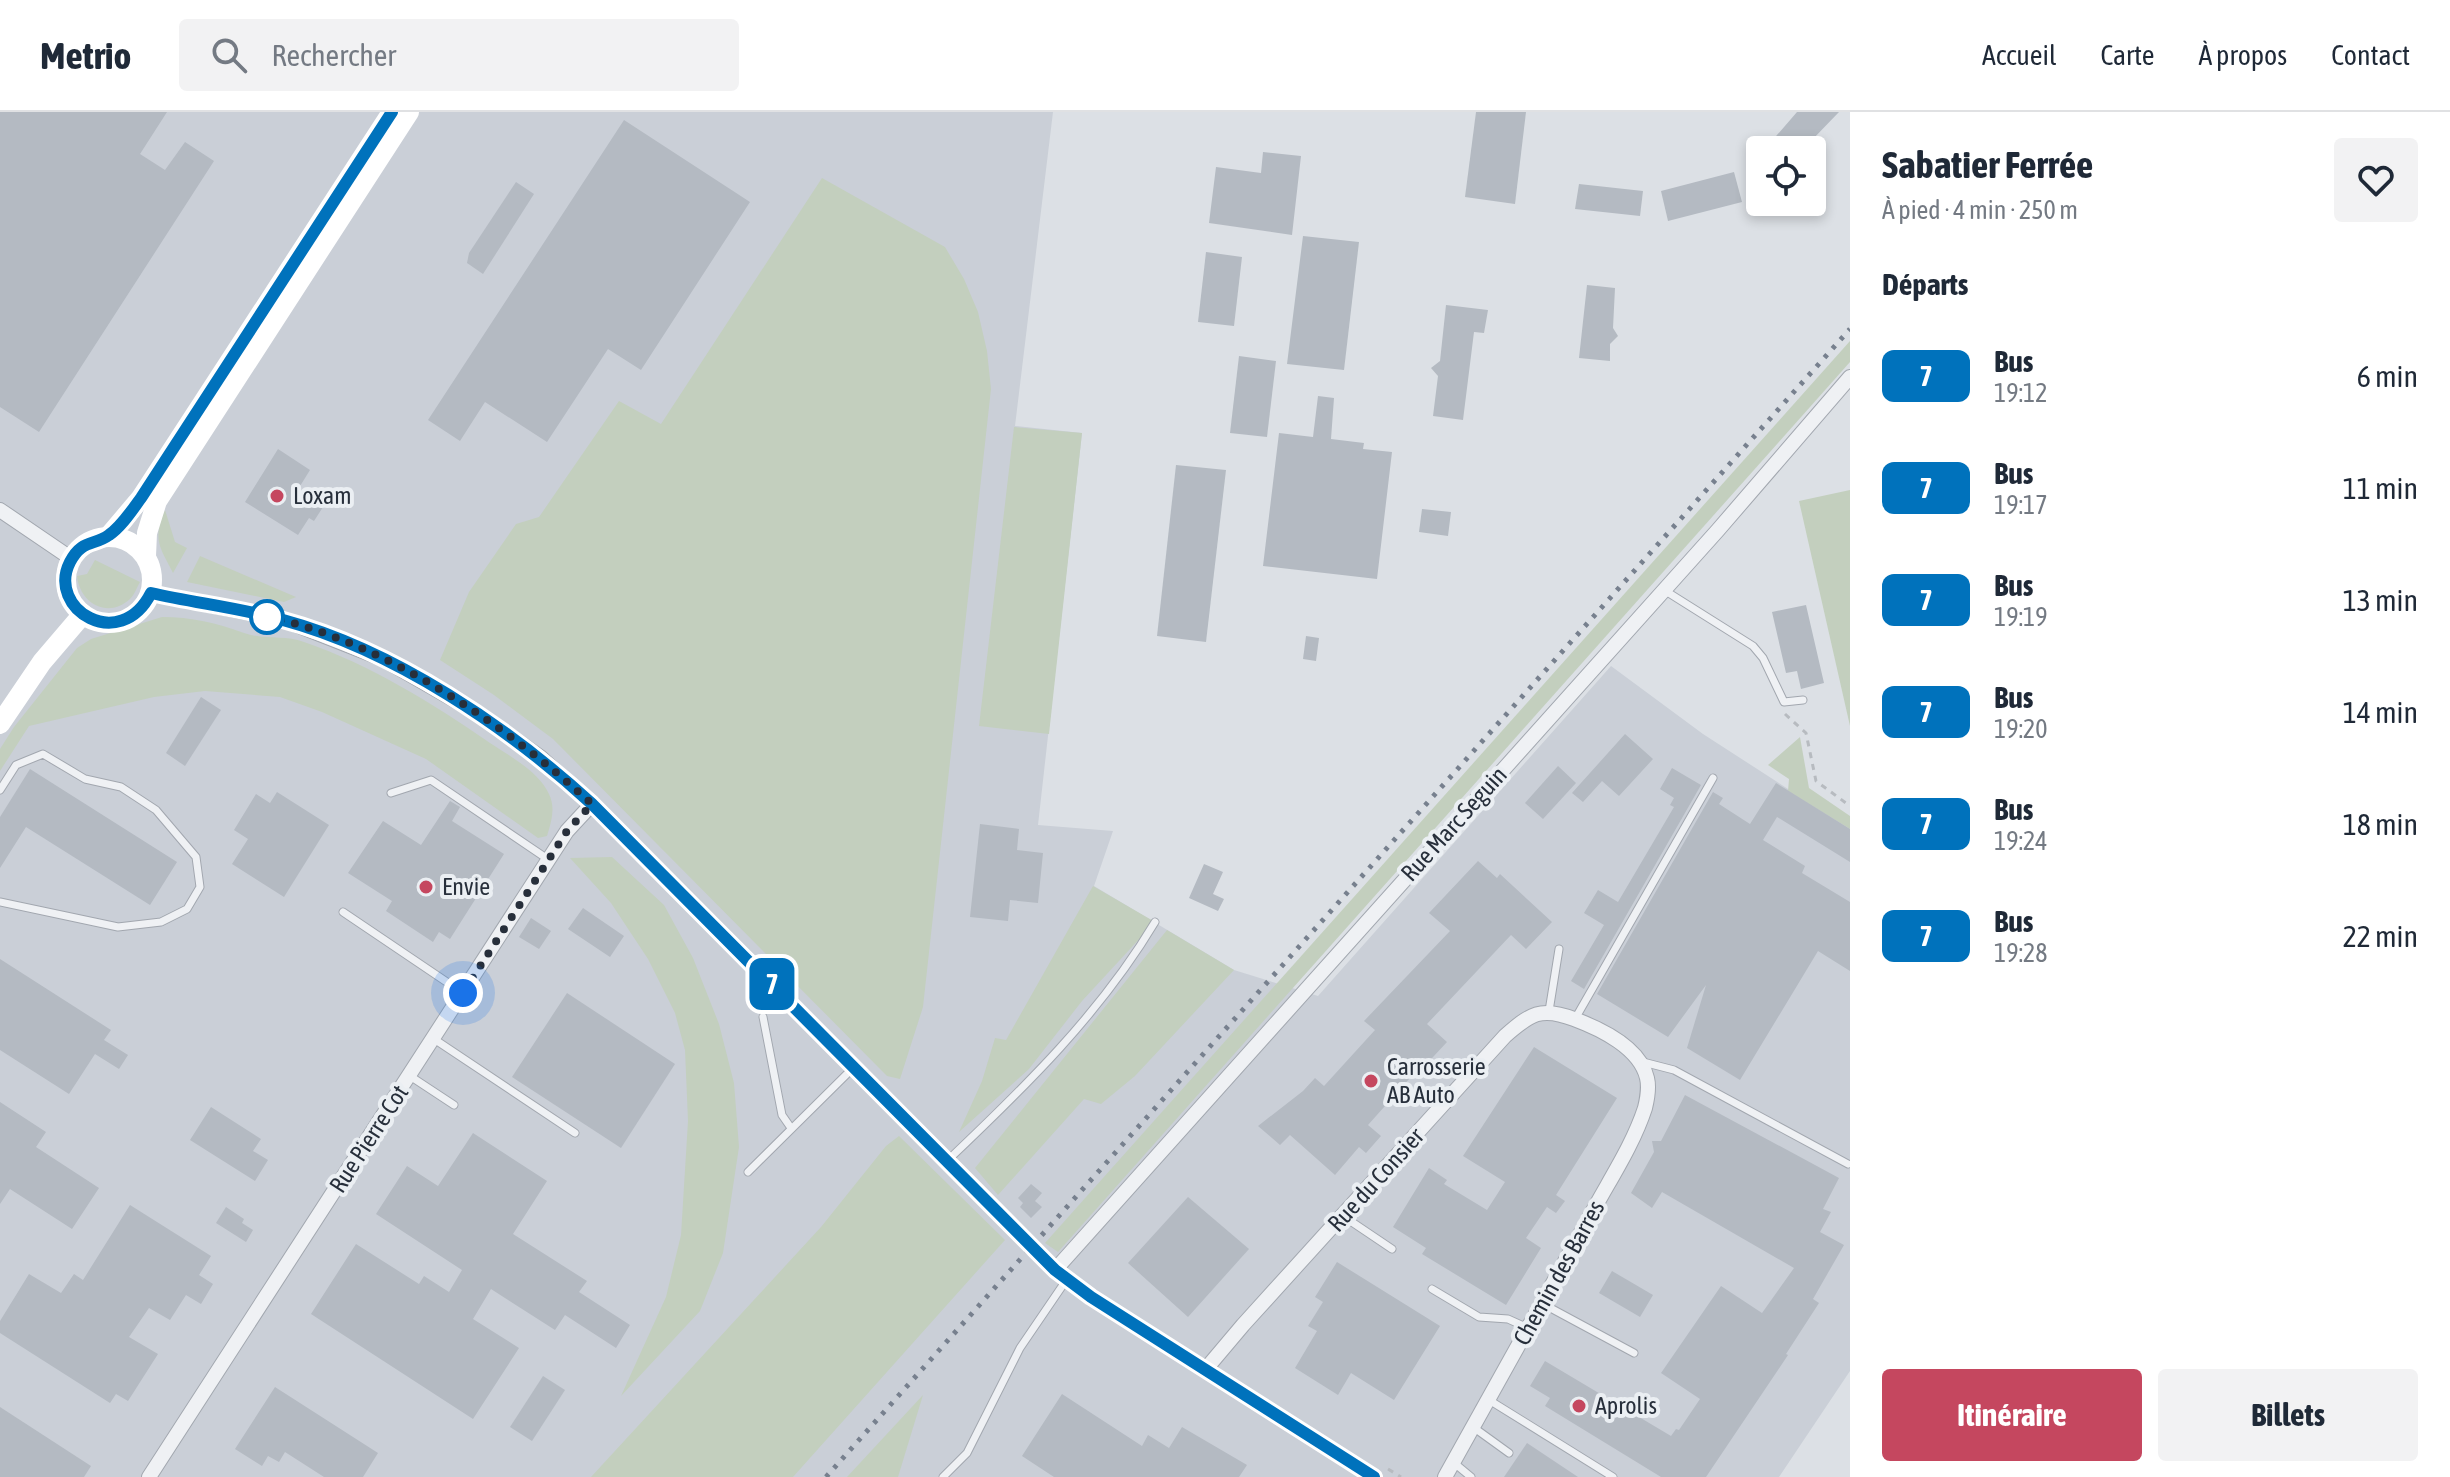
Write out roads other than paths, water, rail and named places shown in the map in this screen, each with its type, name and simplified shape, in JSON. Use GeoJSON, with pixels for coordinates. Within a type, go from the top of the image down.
{"type":"FeatureCollection","features":[{"type":"Feature","properties":{"kind":"main road"},"geometry":{"type":"LineString","coordinates":[[108,537],[141,498],[392,112]]}},
{"type":"Feature","properties":{"kind":"main road"},"geometry":{"type":"LineString","coordinates":[[146,556],[129,541],[108,537],[81,547],[68,568],[67,589],[76,607],[95,621],[109,624],[135,615],[145,605],[153,580],[146,556],[147,533],[157,501],[409,112]]}},
{"type":"Feature","properties":{"kind":"main road"},"geometry":{"type":"LineString","coordinates":[[0,724],[42,662],[83,614]]}},
{"type":"Feature","properties":{"kind":"street","name":"Rue Marc Seguin"},"geometry":{"type":"LineString","coordinates":[[1061,1274],[1850,377]]}},
{"type":"Feature","properties":{"kind":"street"},"geometry":{"type":"LineString","coordinates":[[0,510],[72,559]]}},
{"type":"Feature","properties":{"kind":"street"},"geometry":{"type":"LineString","coordinates":[[151,593],[284,620],[383,659],[491,723],[540,757],[592,804],[1061,1274],[1374,1477]]}},
{"type":"Feature","properties":{"kind":"street","name":"Rue Pierre Cot"},"geometry":{"type":"LineString","coordinates":[[149,1477],[567,831],[592,804]]}},
{"type":"Feature","properties":{"kind":"street"},"geometry":{"type":"LineString","coordinates":[[1549,1011],[1609,1035],[1641,1061]]}},
{"type":"Feature","properties":{"kind":"street","name":"Rue du Consier"},"geometry":{"type":"LineString","coordinates":[[1205,1370],[1505,1036],[1527,1016],[1549,1011]]}},
{"type":"Feature","properties":{"kind":"street","name":"Chemin des Barres"},"geometry":{"type":"LineString","coordinates":[[1445,1477],[1543,1304],[1631,1139],[1645,1107],[1648,1081],[1641,1061]]}},
{"type":"Feature","properties":{"kind":"lane"},"geometry":{"type":"LineString","coordinates":[[1664,590],[1753,646],[1763,658],[1784,702],[1803,700]]}},
{"type":"Feature","properties":{"kind":"lane"},"geometry":{"type":"LineString","coordinates":[[0,790],[16,765],[43,754],[85,779],[121,787],[156,810],[196,857],[200,887],[187,909],[161,922],[118,927],[0,902]]}},
{"type":"Feature","properties":{"kind":"lane"},"geometry":{"type":"LineString","coordinates":[[1575,1019],[1713,778]]}},
{"type":"Feature","properties":{"kind":"lane"},"geometry":{"type":"LineString","coordinates":[[391,793],[431,780],[549,860]]}},
{"type":"Feature","properties":{"kind":"lane"},"geometry":{"type":"LineString","coordinates":[[343,912],[463,993]]}},
{"type":"Feature","properties":{"kind":"lane"},"geometry":{"type":"LineString","coordinates":[[947,1162],[1035,1077],[1110,989],[1155,922]]}},
{"type":"Feature","properties":{"kind":"lane"},"geometry":{"type":"LineString","coordinates":[[1549,1011],[1559,949]]}},
{"type":"Feature","properties":{"kind":"lane"},"geometry":{"type":"LineString","coordinates":[[763,1017],[782,1115],[791,1128]]}},
{"type":"Feature","properties":{"kind":"lane"},"geometry":{"type":"LineString","coordinates":[[433,1039],[575,1133]]}},
{"type":"Feature","properties":{"kind":"lane"},"geometry":{"type":"LineString","coordinates":[[1641,1061],[1674,1070],[1848,1164]]}},
{"type":"Feature","properties":{"kind":"lane"},"geometry":{"type":"LineString","coordinates":[[748,1172],[854,1067]]}},
{"type":"Feature","properties":{"kind":"lane"},"geometry":{"type":"LineString","coordinates":[[410,1076],[454,1105]]}},
{"type":"Feature","properties":{"kind":"lane"},"geometry":{"type":"LineString","coordinates":[[1343,1216],[1392,1249]]}},
{"type":"Feature","properties":{"kind":"lane"},"geometry":{"type":"LineString","coordinates":[[943,1477],[967,1453],[1061,1274]]}},
{"type":"Feature","properties":{"kind":"lane"},"geometry":{"type":"LineString","coordinates":[[1432,1289],[1479,1317],[1508,1319],[1529,1328]]}},
{"type":"Feature","properties":{"kind":"lane"},"geometry":{"type":"LineString","coordinates":[[1543,1304],[1634,1353]]}},
{"type":"Feature","properties":{"kind":"lane"},"geometry":{"type":"LineString","coordinates":[[1488,1400],[1613,1477]]}},
{"type":"Feature","properties":{"kind":"lane"},"geometry":{"type":"LineString","coordinates":[[1473,1427],[1509,1453]]}},
{"type":"Feature","properties":{"kind":"lane"},"geometry":{"type":"LineString","coordinates":[[1453,1462],[1471,1477]]}},
{"type":"Feature","properties":{"kind":"railway"},"geometry":{"type":"LineString","coordinates":[[826,1477],[1850,329]]}},
{"type":"Feature","properties":{"kind":"place","name":"Loxam"},"geometry":{"type":"Point","coordinates":[277,496]}},
{"type":"Feature","properties":{"kind":"place","name":"Envie"},"geometry":{"type":"Point","coordinates":[426,887]}},
{"type":"Feature","properties":{"kind":"place","name":"Carrosserie AB Auto"},"geometry":{"type":"Point","coordinates":[1371,1081]}},
{"type":"Feature","properties":{"kind":"place","name":"Aprolis"},"geometry":{"type":"Point","coordinates":[1579,1406]}}]}
